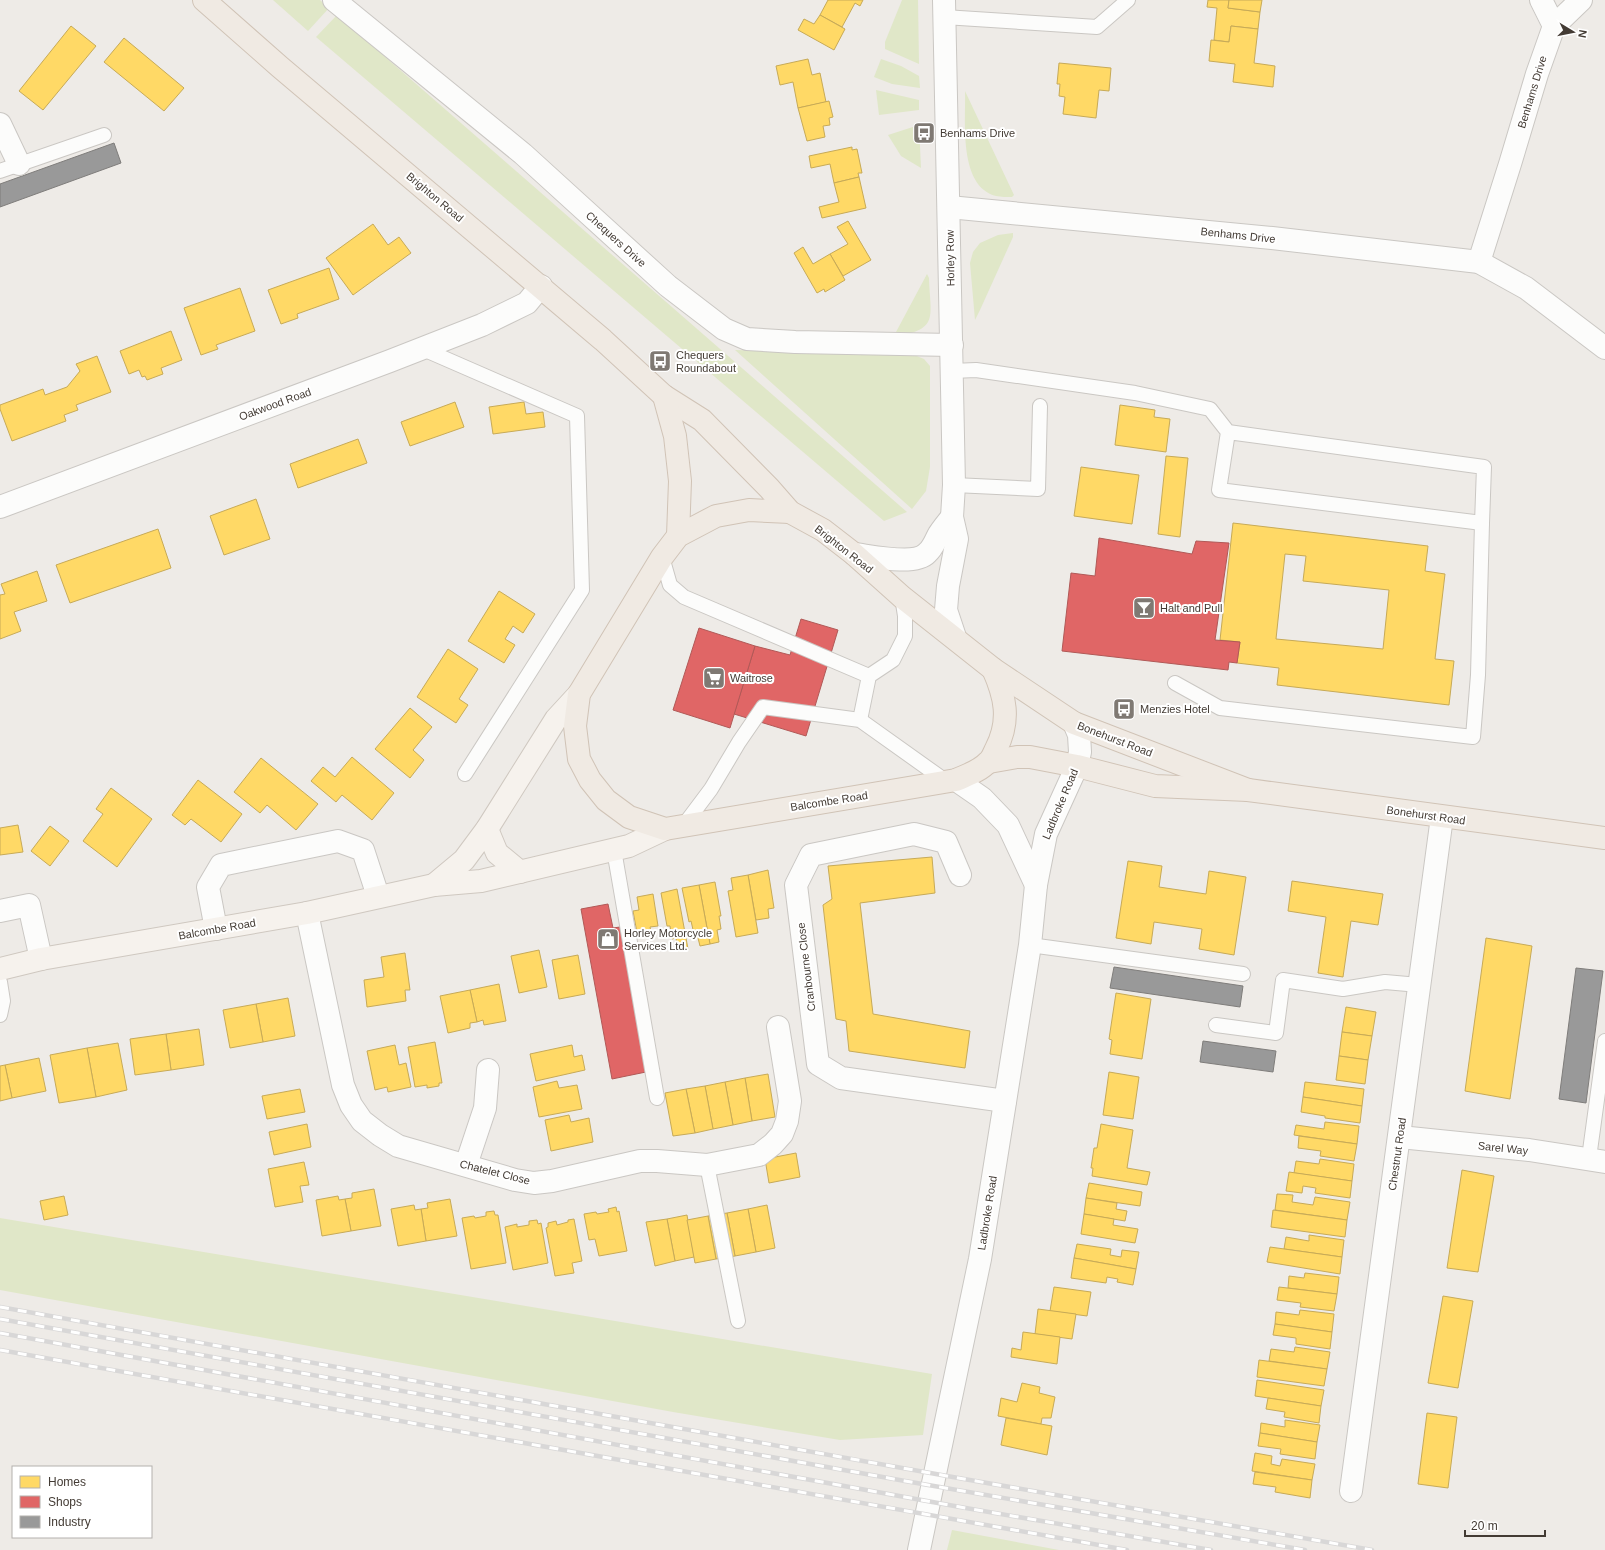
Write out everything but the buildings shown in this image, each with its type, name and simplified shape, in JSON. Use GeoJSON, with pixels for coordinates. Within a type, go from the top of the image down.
{"type":"FeatureCollection","features":[{"type":"Feature","properties":{"kind":"main road","name":"Brighton Road"},"geometry":{"type":"LineString","coordinates":[[204,0],[280,67],[541,286],[664,396],[702,420],[769,488],[790,512],[823,530],[854,554],[902,597],[955,637],[993,669]]}},
{"type":"Feature","properties":{"kind":"main road"},"geometry":{"type":"LineString","coordinates":[[664,396],[675,436],[680,481],[678,536],[716,516],[749,510],[790,512]]}},
{"type":"Feature","properties":{"kind":"main road","name":"Balcombe Road"},"geometry":{"type":"LineString","coordinates":[[434,885],[464,860],[487,830],[556,719],[579,694],[662,557],[678,536]]}},
{"type":"Feature","properties":{"kind":"main road"},"geometry":{"type":"LineString","coordinates":[[989,762],[1000,741],[1005,722],[1005,704],[1002,689],[993,669]]}},
{"type":"Feature","properties":{"kind":"main road","name":"Bonehurst Road"},"geometry":{"type":"LineString","coordinates":[[993,669],[1074,723],[1248,790]]}},
{"type":"Feature","properties":{"kind":"main road","name":"Balcombe Road"},"geometry":{"type":"LineString","coordinates":[[579,694],[575,726],[579,759],[590,780],[606,800],[629,817],[674,827]]}},
{"type":"Feature","properties":{"kind":"main road","name":"Bonehurst Road"},"geometry":{"type":"LineString","coordinates":[[989,762],[1030,756],[1155,786],[1248,790],[1605,838]]}},
{"type":"Feature","properties":{"kind":"main road","name":"Balcombe Road"},"geometry":{"type":"LineString","coordinates":[[0,969],[41,959],[307,913],[378,896],[434,885],[481,881],[629,846],[674,827],[952,781],[976,772],[989,762]]}},
{"type":"Feature","properties":{"kind":"main road"},"geometry":{"type":"LineString","coordinates":[[487,830],[497,853],[520,872]]}},
{"type":"Feature","properties":{"kind":"street","name":"Chequers Drive"},"geometry":{"type":"LineString","coordinates":[[334,0],[523,154],[668,286],[724,329],[747,339],[795,342],[952,345]]}},
{"type":"Feature","properties":{"kind":"street"},"geometry":{"type":"LineString","coordinates":[[1541,0],[1554,26]]}},
{"type":"Feature","properties":{"kind":"street","name":"Benhams Drive"},"geometry":{"type":"LineString","coordinates":[[1479,262],[1537,74],[1554,26],[1581,0]]}},
{"type":"Feature","properties":{"kind":"street","name":"Horley Row"},"geometry":{"type":"LineString","coordinates":[[944,9],[952,345],[954,485],[952,517],[957,539],[948,586],[946,610],[955,637]]}},
{"type":"Feature","properties":{"kind":"street"},"geometry":{"type":"LineString","coordinates":[[0,124],[10,167]]}},
{"type":"Feature","properties":{"kind":"street","name":"Benhams Drive"},"geometry":{"type":"LineString","coordinates":[[949,207],[1272,238],[1479,262],[1526,288],[1605,348]]}},
{"type":"Feature","properties":{"kind":"street","name":"Oakwood Road"},"geometry":{"type":"LineString","coordinates":[[0,507],[482,326],[527,303],[541,286]]}},
{"type":"Feature","properties":{"kind":"street"},"geometry":{"type":"LineString","coordinates":[[854,554],[905,561],[917,559],[926,555],[932,548],[938,536],[952,517]]}},
{"type":"Feature","properties":{"kind":"street","name":"Ladbroke Road"},"geometry":{"type":"LineString","coordinates":[[921,1544],[980,1259],[1030,945],[1036,885],[1046,834],[1076,766],[1080,752],[1079,735],[1074,723]]}},
{"type":"Feature","properties":{"kind":"street"},"geometry":{"type":"LineString","coordinates":[[952,781],[982,798],[1008,825],[1036,885]]}},
{"type":"Feature","properties":{"kind":"street","name":"Chestnut Road"},"geometry":{"type":"LineString","coordinates":[[1351,1491],[1442,817]]}},
{"type":"Feature","properties":{"kind":"street","name":"Cranbourne Close"},"geometry":{"type":"LineString","coordinates":[[960,875],[946,842],[914,834],[811,855],[796,885],[818,1064],[841,1078],[1005,1101]]}},
{"type":"Feature","properties":{"kind":"street"},"geometry":{"type":"LineString","coordinates":[[216,929],[208,887],[221,865],[338,841],[363,850],[378,896]]}},
{"type":"Feature","properties":{"kind":"street"},"geometry":{"type":"LineString","coordinates":[[0,911],[29,905],[41,959]]}},
{"type":"Feature","properties":{"kind":"street","name":"Chatelet Close"},"geometry":{"type":"LineString","coordinates":[[307,913],[343,1085],[351,1105],[362,1121],[380,1135],[398,1146],[515,1180],[534,1183],[552,1181],[640,1161],[708,1165],[759,1155],[773,1144],[782,1134],[787,1121],[790,1101],[778,1027]]}},
{"type":"Feature","properties":{"kind":"street"},"geometry":{"type":"LineString","coordinates":[[466,1165],[484,1108],[488,1070]]}},
{"type":"Feature","properties":{"kind":"street","name":"Sarel Way"},"geometry":{"type":"LineString","coordinates":[[1400,1137],[1529,1150],[1597,1160]]}},
{"type":"Feature","properties":{"kind":"lane"},"geometry":{"type":"LineString","coordinates":[[944,9],[1097,27],[1128,0]]}},
{"type":"Feature","properties":{"kind":"lane"},"geometry":{"type":"LineString","coordinates":[[10,167],[104,135]]}},
{"type":"Feature","properties":{"kind":"lane"},"geometry":{"type":"LineString","coordinates":[[423,349],[577,416],[582,590],[465,774]]}},
{"type":"Feature","properties":{"kind":"lane"},"geometry":{"type":"LineString","coordinates":[[952,371],[976,370],[1068,383],[1134,393],[1210,409],[1228,432],[1484,466],[1478,675],[1474,737],[1220,708],[1175,683]]}},
{"type":"Feature","properties":{"kind":"lane"},"geometry":{"type":"LineString","coordinates":[[954,485],[1038,489],[1040,406]]}},
{"type":"Feature","properties":{"kind":"lane"},"geometry":{"type":"LineString","coordinates":[[1228,432],[1219,490],[1482,523]]}},
{"type":"Feature","properties":{"kind":"lane"},"geometry":{"type":"LineString","coordinates":[[662,557],[670,585],[684,597],[869,676]]}},
{"type":"Feature","properties":{"kind":"lane"},"geometry":{"type":"LineString","coordinates":[[860,720],[869,676],[893,660],[905,636],[905,616],[902,597]]}},
{"type":"Feature","properties":{"kind":"lane"},"geometry":{"type":"LineString","coordinates":[[674,827],[712,789],[739,742],[763,707],[860,720],[952,781]]}},
{"type":"Feature","properties":{"kind":"lane"},"geometry":{"type":"LineString","coordinates":[[614,850],[657,1098]]}},
{"type":"Feature","properties":{"kind":"lane"},"geometry":{"type":"LineString","coordinates":[[1030,945],[1243,974]]}},
{"type":"Feature","properties":{"kind":"lane"},"geometry":{"type":"LineString","coordinates":[[1216,1025],[1276,1033],[1283,980],[1343,989],[1385,982],[1419,985]]}},
{"type":"Feature","properties":{"kind":"lane"},"geometry":{"type":"LineString","coordinates":[[0,982],[3,1001],[0,1015]]}},
{"type":"Feature","properties":{"kind":"lane"},"geometry":{"type":"LineString","coordinates":[[1597,1160],[1605,1041]]}},
{"type":"Feature","properties":{"kind":"lane"},"geometry":{"type":"LineString","coordinates":[[708,1165],[738,1321]]}},
{"type":"Feature","properties":{"kind":"green space"},"geometry":{"type":"Polygon","coordinates":[[[273,0],[320,0],[329,8],[308,31],[273,0]]]}},
{"type":"Feature","properties":{"kind":"green space"},"geometry":{"type":"Polygon","coordinates":[[[902,0],[918,0],[919,64],[885,49],[885,42],[902,0]]]}},
{"type":"Feature","properties":{"kind":"green space"},"geometry":{"type":"Polygon","coordinates":[[[337,15],[907,512],[884,521],[316,37],[337,15]]]}},
{"type":"Feature","properties":{"kind":"green space"},"geometry":{"type":"Polygon","coordinates":[[[881,59],[901,66],[919,76],[920,88],[892,84],[874,77],[881,59]]]}},
{"type":"Feature","properties":{"kind":"green space"},"geometry":{"type":"Polygon","coordinates":[[[876,90],[919,100],[919,110],[879,115],[876,90]]]}},
{"type":"Feature","properties":{"kind":"green space"},"geometry":{"type":"Polygon","coordinates":[[[965,91],[1014,195],[1012,197],[996,196],[984,190],[975,180],[970,166],[965,135],[965,91]]]}},
{"type":"Feature","properties":{"kind":"green space"},"geometry":{"type":"Polygon","coordinates":[[[919,125],[921,168],[901,156],[888,135],[919,125]]]}},
{"type":"Feature","properties":{"kind":"green space"},"geometry":{"type":"Polygon","coordinates":[[[1013,233],[1013,237],[975,320],[970,263],[973,252],[980,243],[998,235],[1013,233]]]}},
{"type":"Feature","properties":{"kind":"green space"},"geometry":{"type":"Polygon","coordinates":[[[927,274],[929,278],[931,311],[926,325],[919,330],[895,336],[896,332],[927,274]]]}},
{"type":"Feature","properties":{"kind":"green space"},"geometry":{"type":"Polygon","coordinates":[[[735,350],[912,354],[924,359],[930,366],[930,467],[926,491],[912,509],[735,350]]]}},
{"type":"Feature","properties":{"kind":"green space"},"geometry":{"type":"Polygon","coordinates":[[[0,1218],[932,1374],[923,1435],[840,1440],[673,1412],[0,1290],[0,1218]]]}},
{"type":"Feature","properties":{"kind":"green space"},"geometry":{"type":"Polygon","coordinates":[[[952,1530],[1059,1550],[947,1550],[952,1530]]]}},
{"type":"Feature","properties":{"kind":"railway"},"geometry":{"type":"LineString","coordinates":[[0,1307],[964,1479],[1372,1550]]}},
{"type":"Feature","properties":{"kind":"railway"},"geometry":{"type":"LineString","coordinates":[[0,1319],[905,1481],[1305,1550]]}},
{"type":"Feature","properties":{"kind":"railway"},"geometry":{"type":"LineString","coordinates":[[0,1333],[960,1507],[1211,1550]]}},
{"type":"Feature","properties":{"kind":"railway"},"geometry":{"type":"LineString","coordinates":[[0,1350],[1127,1550]]}},
{"type":"Feature","properties":{"kind":"place","name":"Benhams Drive"},"geometry":{"type":"Point","coordinates":[924,133]}},
{"type":"Feature","properties":{"kind":"place","name":"Chequers Roundabout"},"geometry":{"type":"Point","coordinates":[660,361]}},
{"type":"Feature","properties":{"kind":"place","name":"Halt and Pull"},"geometry":{"type":"Point","coordinates":[1144,608]}},
{"type":"Feature","properties":{"kind":"place","name":"Waitrose"},"geometry":{"type":"Point","coordinates":[714,678]}},
{"type":"Feature","properties":{"kind":"place","name":"Menzies Hotel"},"geometry":{"type":"Point","coordinates":[1124,709]}},
{"type":"Feature","properties":{"kind":"place","name":"Horley Motorcycle Services Ltd."},"geometry":{"type":"Point","coordinates":[608,939]}}]}
